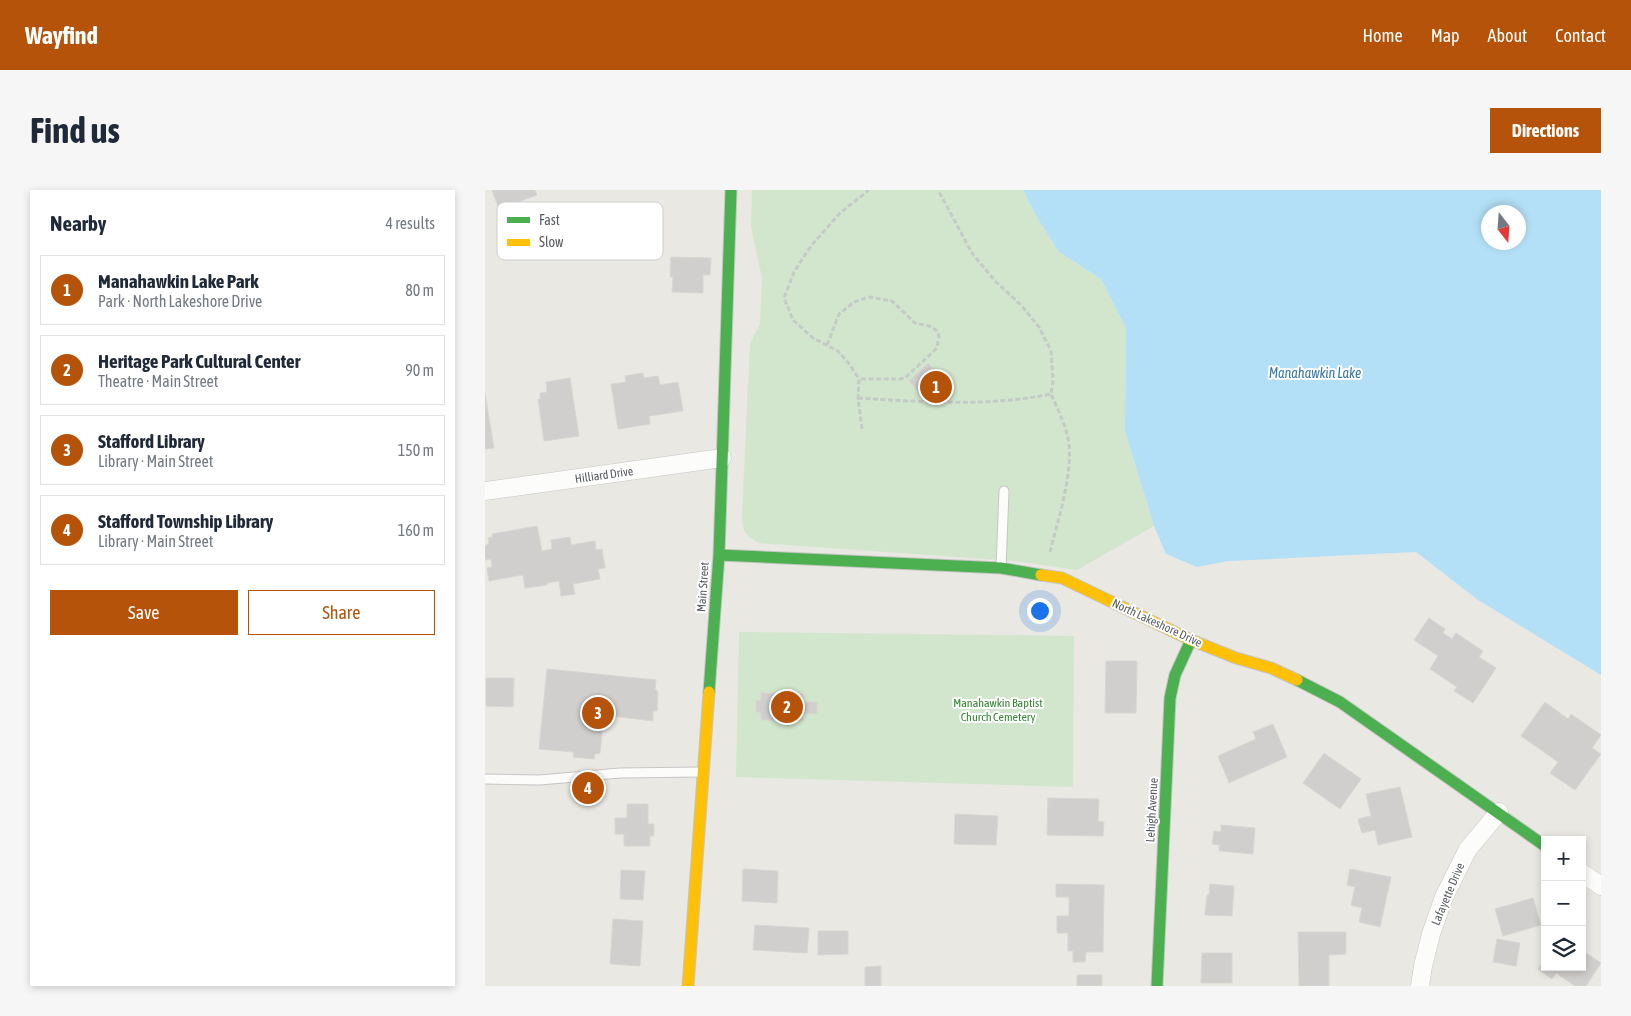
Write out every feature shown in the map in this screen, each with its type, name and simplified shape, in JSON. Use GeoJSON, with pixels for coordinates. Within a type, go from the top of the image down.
{"type":"FeatureCollection","features":[{"type":"Feature","properties":{"kind":"main road","name":"Main Street"},"geometry":{"type":"LineString","coordinates":[[687,986],[719,555],[731,190]]}},
{"type":"Feature","properties":{"kind":"main road","name":"North Lakeshore Drive"},"geometry":{"type":"LineString","coordinates":[[719,555],[1001,568],[1062,578],[1191,640],[1236,658],[1271,668],[1321,691],[1340,702],[1541,843]]}},
{"type":"Feature","properties":{"kind":"main road","name":"Lehigh Avenue"},"geometry":{"type":"LineString","coordinates":[[1157,986],[1170,698],[1175,675],[1191,640]]}},
{"type":"Feature","properties":{"kind":"street","name":"Hilliard Drive"},"geometry":{"type":"LineString","coordinates":[[485,491],[723,458]]}},
{"type":"Feature","properties":{"kind":"street","name":"Lafayette Drive"},"geometry":{"type":"LineString","coordinates":[[1420,986],[1431,934],[1444,897],[1468,849],[1499,812]]}},
{"type":"Feature","properties":{"kind":"street"},"geometry":{"type":"LineString","coordinates":[[1586,876],[1601,886]]}},
{"type":"Feature","properties":{"kind":"lane"},"geometry":{"type":"LineString","coordinates":[[1001,568],[1004,491]]}},
{"type":"Feature","properties":{"kind":"lane"},"geometry":{"type":"LineString","coordinates":[[485,779],[540,780],[620,773],[703,772]]}},
{"type":"Feature","properties":{"kind":"path"},"geometry":{"type":"LineString","coordinates":[[862,429],[858,398],[859,379],[851,365],[838,350],[813,338],[793,320],[784,298],[794,272],[811,246],[840,213],[869,190]]}},
{"type":"Feature","properties":{"kind":"path"},"geometry":{"type":"LineString","coordinates":[[938,190],[972,253],[995,281],[1021,305],[1039,327],[1051,351],[1053,381],[1051,394],[1068,435],[1069,462],[1050,552]]}},
{"type":"Feature","properties":{"kind":"path"},"geometry":{"type":"LineString","coordinates":[[827,345],[839,314],[854,302],[869,297],[892,302],[915,323],[929,326],[936,330],[939,336],[937,348],[905,378],[859,379]]}},
{"type":"Feature","properties":{"kind":"path"},"geometry":{"type":"LineString","coordinates":[[858,398],[926,402],[993,402],[1022,400],[1051,394]]}},
{"type":"Feature","properties":{"kind":"green space"},"geometry":{"type":"Polygon","coordinates":[[[752,190],[1023,190],[1036,216],[1059,252],[1101,279],[1126,328],[1125,431],[1154,526],[1077,570],[1014,561],[760,543],[751,538],[745,532],[742,515],[750,343],[760,324],[762,278],[751,227],[752,190]]]}},
{"type":"Feature","properties":{"kind":"green space","name":"Manahawkin Baptist Church Cemetery"},"geometry":{"type":"Polygon","coordinates":[[[739,632],[1074,636],[1073,787],[736,777],[739,632]],[[762,693],[761,701],[756,701],[756,712],[761,712],[761,720],[802,721],[803,713],[817,713],[817,702],[803,702],[803,694],[762,693]]]}},
{"type":"Feature","properties":{"kind":"water","name":"Manahawkin Lake"},"geometry":{"type":"Polygon","coordinates":[[[1023,190],[1601,190],[1601,675],[1478,600],[1416,552],[1229,561],[1197,567],[1166,554],[1154,526],[1125,431],[1126,328],[1101,279],[1059,252],[1036,216],[1023,190]]]}},
{"type":"Feature","properties":{"kind":"building"},"geometry":{"type":"Polygon","coordinates":[[[492,190],[535,190],[537,195],[518,202],[497,202],[497,204],[492,190]]]}},
{"type":"Feature","properties":{"kind":"building"},"geometry":{"type":"Polygon","coordinates":[[[671,257],[711,258],[710,275],[703,275],[703,293],[672,292],[673,277],[670,277],[671,257]]]}},
{"type":"Feature","properties":{"kind":"building"},"geometry":{"type":"Polygon","coordinates":[[[928,363],[946,383],[927,401],[909,381],[928,363]]]}},
{"type":"Feature","properties":{"kind":"building"},"geometry":{"type":"Polygon","coordinates":[[[643,373],[644,378],[658,376],[660,385],[678,382],[683,411],[649,416],[650,424],[618,429],[611,384],[626,382],[625,376],[643,373]]]}},
{"type":"Feature","properties":{"kind":"building"},"geometry":{"type":"Polygon","coordinates":[[[570,378],[579,436],[544,441],[538,399],[540,399],[540,393],[547,392],[546,382],[570,378]]]}},
{"type":"Feature","properties":{"kind":"building"},"geometry":{"type":"Polygon","coordinates":[[[485,394],[494,448],[485,449],[485,394]]]}},
{"type":"Feature","properties":{"kind":"building"},"geometry":{"type":"Polygon","coordinates":[[[537,526],[542,551],[552,549],[551,540],[570,537],[571,545],[595,541],[596,550],[602,549],[605,568],[598,569],[600,579],[573,584],[575,594],[561,596],[559,581],[525,588],[523,575],[489,581],[487,568],[492,567],[491,559],[485,560],[485,546],[489,543],[488,538],[493,537],[492,534],[537,526]]]}},
{"type":"Feature","properties":{"kind":"building"},"geometry":{"type":"Polygon","coordinates":[[[1429,618],[1445,629],[1443,633],[1452,639],[1456,633],[1483,651],[1479,657],[1496,668],[1473,703],[1454,691],[1457,687],[1430,669],[1438,656],[1414,640],[1429,618]]]}},
{"type":"Feature","properties":{"kind":"building"},"geometry":{"type":"Polygon","coordinates":[[[1106,661],[1137,661],[1136,713],[1105,713],[1106,661]]]}},
{"type":"Feature","properties":{"kind":"building"},"geometry":{"type":"Polygon","coordinates":[[[547,669],[656,680],[655,689],[658,692],[657,711],[653,711],[653,721],[604,715],[600,753],[595,754],[594,759],[573,757],[574,752],[539,749],[547,669]]]}},
{"type":"Feature","properties":{"kind":"building"},"geometry":{"type":"Polygon","coordinates":[[[486,678],[514,678],[513,707],[486,706],[486,678]]]}},
{"type":"Feature","properties":{"kind":"building"},"geometry":{"type":"Polygon","coordinates":[[[761,693],[803,694],[803,702],[817,702],[817,714],[803,713],[803,721],[761,720],[761,712],[756,712],[756,700],[761,701],[761,693]]]}},
{"type":"Feature","properties":{"kind":"building"},"geometry":{"type":"Polygon","coordinates":[[[1545,702],[1568,719],[1571,714],[1601,735],[1592,748],[1601,754],[1575,790],[1550,773],[1558,762],[1521,736],[1545,702]]]}},
{"type":"Feature","properties":{"kind":"building"},"geometry":{"type":"Polygon","coordinates":[[[1273,724],[1287,757],[1229,783],[1218,756],[1256,739],[1253,732],[1273,724]]]}},
{"type":"Feature","properties":{"kind":"building"},"geometry":{"type":"Polygon","coordinates":[[[1324,753],[1361,779],[1340,809],[1303,783],[1324,753]]]}},
{"type":"Feature","properties":{"kind":"building"},"geometry":{"type":"Polygon","coordinates":[[[1400,787],[1412,837],[1378,845],[1375,830],[1362,833],[1358,819],[1371,816],[1366,794],[1400,787]]]}},
{"type":"Feature","properties":{"kind":"building"},"geometry":{"type":"Polygon","coordinates":[[[1048,798],[1099,799],[1098,821],[1104,822],[1103,836],[1047,835],[1048,798]]]}},
{"type":"Feature","properties":{"kind":"building"},"geometry":{"type":"Polygon","coordinates":[[[627,804],[648,804],[648,824],[654,824],[654,836],[650,836],[650,846],[624,846],[624,834],[615,834],[615,818],[627,818],[627,804]]]}},
{"type":"Feature","properties":{"kind":"building"},"geometry":{"type":"Polygon","coordinates":[[[955,814],[998,816],[996,845],[954,844],[955,814]]]}},
{"type":"Feature","properties":{"kind":"building"},"geometry":{"type":"Polygon","coordinates":[[[1221,825],[1255,828],[1253,854],[1219,851],[1219,845],[1212,844],[1214,831],[1221,832],[1221,825]]]}},
{"type":"Feature","properties":{"kind":"building"},"geometry":{"type":"Polygon","coordinates":[[[743,869],[778,871],[777,903],[742,901],[743,869]]]}},
{"type":"Feature","properties":{"kind":"building"},"geometry":{"type":"Polygon","coordinates":[[[1350,869],[1391,877],[1380,927],[1359,922],[1362,908],[1351,905],[1355,887],[1347,885],[1350,869]]]}},
{"type":"Feature","properties":{"kind":"building"},"geometry":{"type":"Polygon","coordinates":[[[621,870],[645,871],[643,900],[620,899],[621,870]]]}},
{"type":"Feature","properties":{"kind":"building"},"geometry":{"type":"Polygon","coordinates":[[[1056,884],[1104,885],[1103,952],[1086,952],[1085,962],[1073,962],[1073,951],[1068,951],[1068,933],[1057,933],[1057,916],[1069,916],[1069,897],[1056,897],[1056,884]]]}},
{"type":"Feature","properties":{"kind":"building"},"geometry":{"type":"Polygon","coordinates":[[[1210,884],[1234,886],[1232,916],[1205,915],[1210,884]]]}},
{"type":"Feature","properties":{"kind":"building"},"geometry":{"type":"Polygon","coordinates":[[[1533,898],[1541,925],[1503,936],[1495,909],[1533,898]]]}},
{"type":"Feature","properties":{"kind":"building"},"geometry":{"type":"Polygon","coordinates":[[[613,919],[643,921],[640,966],[610,964],[613,919]]]}},
{"type":"Feature","properties":{"kind":"building"},"geometry":{"type":"Polygon","coordinates":[[[755,925],[809,928],[807,953],[753,950],[755,925]]]}},
{"type":"Feature","properties":{"kind":"building"},"geometry":{"type":"Polygon","coordinates":[[[818,931],[848,931],[848,954],[818,955],[818,931]]]}},
{"type":"Feature","properties":{"kind":"building"},"geometry":{"type":"Polygon","coordinates":[[[1298,932],[1346,932],[1346,954],[1329,955],[1329,986],[1299,986],[1298,932]]]}},
{"type":"Feature","properties":{"kind":"building"},"geometry":{"type":"Polygon","coordinates":[[[1497,939],[1520,943],[1516,966],[1493,962],[1497,939]]]}},
{"type":"Feature","properties":{"kind":"building"},"geometry":{"type":"Polygon","coordinates":[[[1202,953],[1232,953],[1232,983],[1201,983],[1202,953]]]}},
{"type":"Feature","properties":{"kind":"building"},"geometry":{"type":"Polygon","coordinates":[[[1586,953],[1601,963],[1586,986],[1575,986],[1556,973],[1552,979],[1538,969],[1541,965],[1541,971],[1586,971],[1586,953]]]}},
{"type":"Feature","properties":{"kind":"building"},"geometry":{"type":"Polygon","coordinates":[[[881,966],[881,986],[865,986],[865,967],[881,966]]]}},
{"type":"Feature","properties":{"kind":"building"},"geometry":{"type":"Polygon","coordinates":[[[1077,975],[1102,975],[1102,986],[1077,986],[1077,975]]]}},
{"type":"Feature","properties":{"kind":"traffic: fast"},"geometry":{"type":"LineString","coordinates":[[709,692],[719,555],[731,190]]}},
{"type":"Feature","properties":{"kind":"traffic: fast"},"geometry":{"type":"LineString","coordinates":[[719,555],[1001,568],[1041,575]]}},
{"type":"Feature","properties":{"kind":"traffic: fast"},"geometry":{"type":"LineString","coordinates":[[1157,986],[1170,698],[1175,675],[1191,640]]}},
{"type":"Feature","properties":{"kind":"traffic: fast"},"geometry":{"type":"LineString","coordinates":[[1297,680],[1340,702],[1541,843]]}},
{"type":"Feature","properties":{"kind":"traffic: slow"},"geometry":{"type":"LineString","coordinates":[[1041,575],[1062,578],[1191,640],[1236,658],[1271,668],[1297,680]]}},
{"type":"Feature","properties":{"kind":"traffic: slow"},"geometry":{"type":"LineString","coordinates":[[688,986],[709,692]]}},
{"type":"Feature","properties":{"kind":"place","name":"Manahawkin Lake Park"},"geometry":{"type":"Point","coordinates":[936,387]}},
{"type":"Feature","properties":{"kind":"place","name":"Heritage Park Cultural Center"},"geometry":{"type":"Point","coordinates":[787,707]}},
{"type":"Feature","properties":{"kind":"place","name":"Stafford Library"},"geometry":{"type":"Point","coordinates":[598,713]}},
{"type":"Feature","properties":{"kind":"place","name":"Stafford Township Library"},"geometry":{"type":"Point","coordinates":[588,788]}}]}
